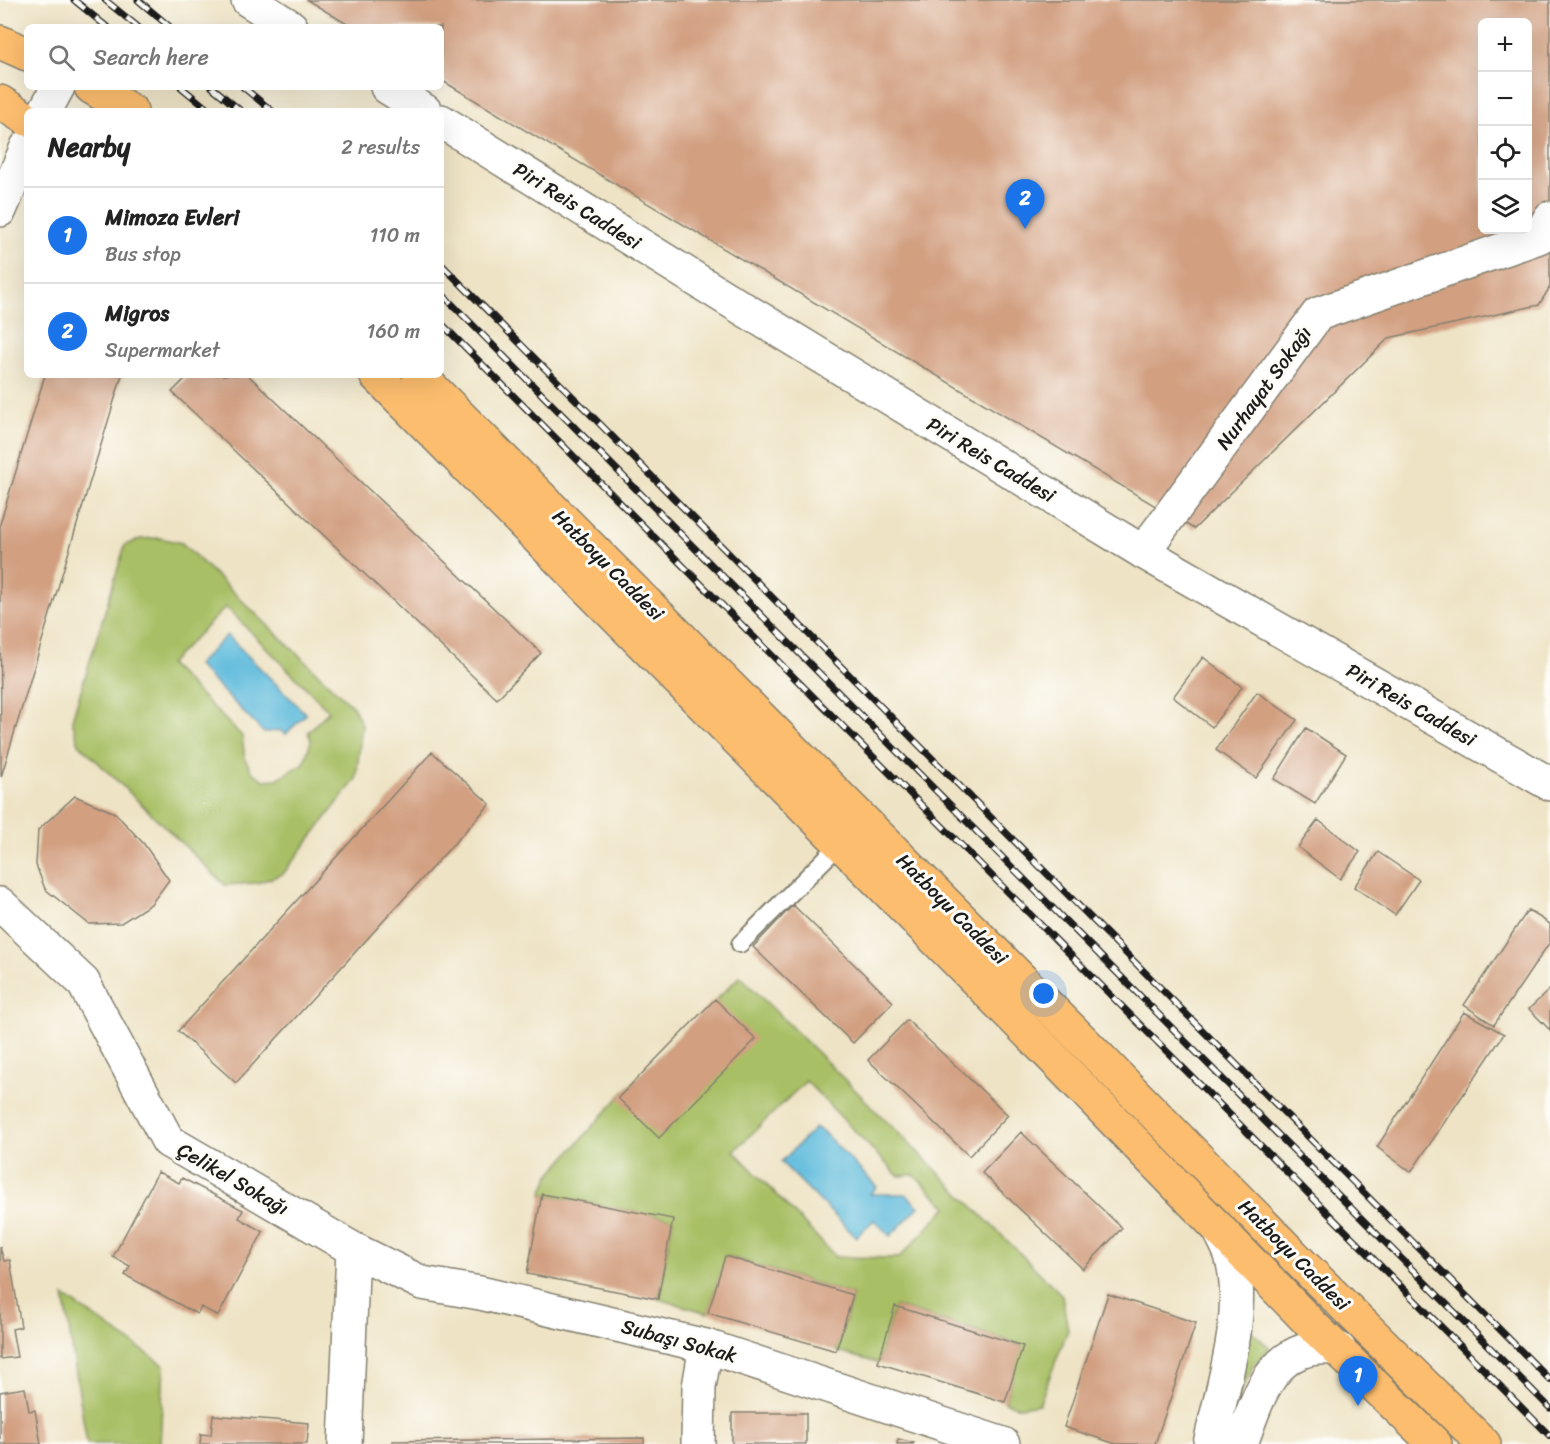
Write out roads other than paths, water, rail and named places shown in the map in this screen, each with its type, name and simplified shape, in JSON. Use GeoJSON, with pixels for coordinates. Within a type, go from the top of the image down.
{"type":"FeatureCollection","features":[{"type":"Feature","properties":{"kind":"main road"},"geometry":{"type":"LineString","coordinates":[[0,42],[24,53]]}},
{"type":"Feature","properties":{"kind":"main road"},"geometry":{"type":"LineString","coordinates":[[96,90],[126,108]]}},
{"type":"Feature","properties":{"kind":"main road"},"geometry":{"type":"LineString","coordinates":[[0,102],[24,117]]}},
{"type":"Feature","properties":{"kind":"main road","name":"Hatboyu Caddesi"},"geometry":{"type":"LineString","coordinates":[[379,378],[839,845],[1059,1064],[1219,1229],[1435,1444]]}},
{"type":"Feature","properties":{"kind":"main road","name":"Hatboyu Caddesi"},"geometry":{"type":"LineString","coordinates":[[422,378],[1302,1264],[1484,1444]]}},
{"type":"Feature","properties":{"kind":"street"},"geometry":{"type":"LineString","coordinates":[[248,0],[286,24]]}},
{"type":"Feature","properties":{"kind":"street"},"geometry":{"type":"LineString","coordinates":[[47,108],[56,90]]}},
{"type":"Feature","properties":{"kind":"street"},"geometry":{"type":"LineString","coordinates":[[392,90],[420,108]]}},
{"type":"Feature","properties":{"kind":"street","name":"Piri Reis Caddesi"},"geometry":{"type":"LineString","coordinates":[[444,123],[724,297],[1143,552],[1550,784]]}},
{"type":"Feature","properties":{"kind":"street"},"geometry":{"type":"LineString","coordinates":[[0,210],[24,154]]}},
{"type":"Feature","properties":{"kind":"street","name":"Nurhayat Sokağı"},"geometry":{"type":"LineString","coordinates":[[1143,552],[1318,314],[1539,237],[1550,218]]}},
{"type":"Feature","properties":{"kind":"street","name":"Çelikel Sokağı"},"geometry":{"type":"LineString","coordinates":[[0,904],[83,982],[168,1142],[353,1249]]}},
{"type":"Feature","properties":{"kind":"street"},"geometry":{"type":"LineString","coordinates":[[1210,1444],[1233,1335],[1236,1303],[1231,1256],[1219,1229]]}},
{"type":"Feature","properties":{"kind":"street"},"geometry":{"type":"LineString","coordinates":[[345,1444],[353,1249]]}},
{"type":"Feature","properties":{"kind":"street","name":"Subaşı Sokak"},"geometry":{"type":"LineString","coordinates":[[353,1249],[422,1283],[480,1293],[706,1346],[1003,1444]]}},
{"type":"Feature","properties":{"kind":"street"},"geometry":{"type":"LineString","coordinates":[[698,1444],[699,1387],[706,1346]]}},
{"type":"Feature","properties":{"kind":"street"},"geometry":{"type":"LineString","coordinates":[[1242,1444],[1256,1401],[1274,1371],[1291,1355],[1305,1348],[1320,1346],[1339,1349]]}},
{"type":"Feature","properties":{"kind":"lane"},"geometry":{"type":"LineString","coordinates":[[740,944],[863,820]]}},
{"type":"Feature","properties":{"kind":"water"},"geometry":{"type":"Polygon","coordinates":[[[227,635],[306,714],[286,734],[279,730],[264,733],[197,665],[227,635]]]}},
{"type":"Feature","properties":{"kind":"water"},"geometry":{"type":"Polygon","coordinates":[[[815,1128],[822,1131],[877,1187],[870,1194],[906,1194],[919,1207],[890,1236],[874,1220],[856,1237],[781,1162],[815,1128]]]}},
{"type":"Feature","properties":{"kind":"railway"},"geometry":{"type":"LineString","coordinates":[[74,0],[103,24]]}},
{"type":"Feature","properties":{"kind":"railway"},"geometry":{"type":"LineString","coordinates":[[105,0],[134,24]]}},
{"type":"Feature","properties":{"kind":"railway"},"geometry":{"type":"LineString","coordinates":[[138,0],[166,24]]}},
{"type":"Feature","properties":{"kind":"railway"},"geometry":{"type":"LineString","coordinates":[[185,90],[206,108]]}},
{"type":"Feature","properties":{"kind":"railway"},"geometry":{"type":"LineString","coordinates":[[216,90],[237,108]]}},
{"type":"Feature","properties":{"kind":"railway"},"geometry":{"type":"LineString","coordinates":[[247,90],[268,108]]}},
{"type":"Feature","properties":{"kind":"railway"},"geometry":{"type":"LineString","coordinates":[[444,267],[1550,1380]]}},
{"type":"Feature","properties":{"kind":"railway"},"geometry":{"type":"LineString","coordinates":[[444,296],[1550,1408]]}},
{"type":"Feature","properties":{"kind":"railway"},"geometry":{"type":"LineString","coordinates":[[444,326],[1550,1436]]}},
{"type":"Feature","properties":{"kind":"place","name":"Migros"},"geometry":{"type":"Point","coordinates":[1025,229]}},
{"type":"Feature","properties":{"kind":"place","name":"Mimoza Evleri"},"geometry":{"type":"Point","coordinates":[1358,1406]}}]}
